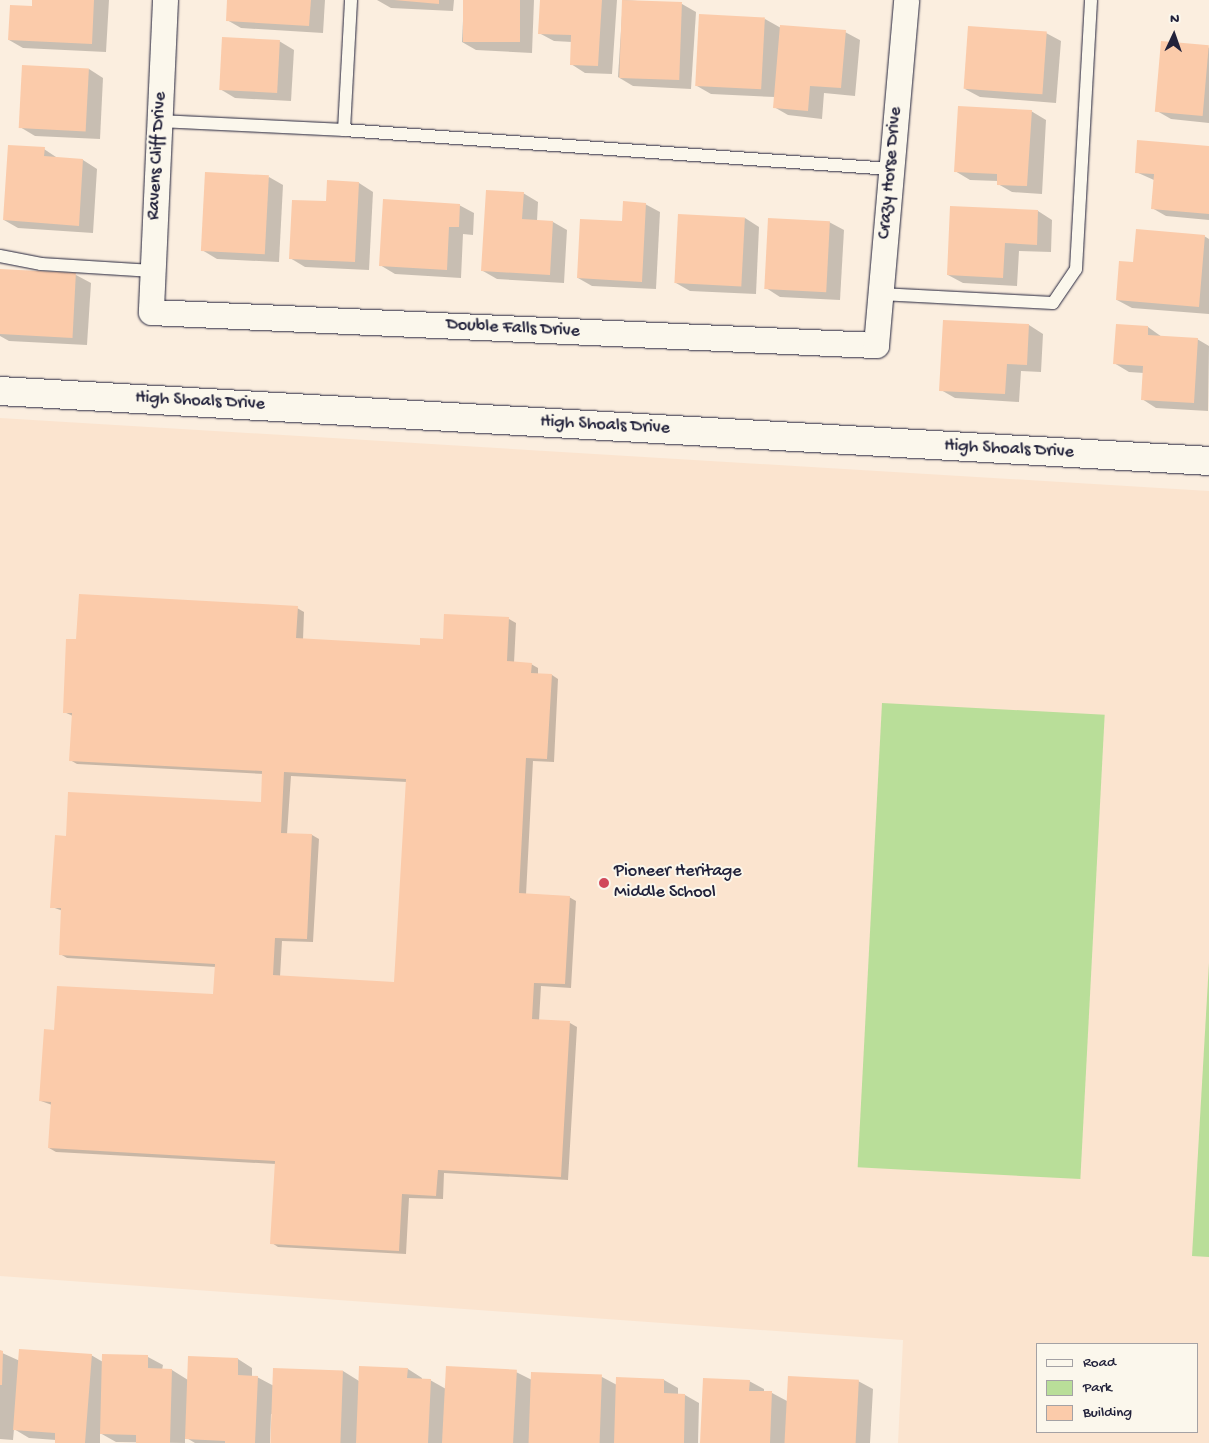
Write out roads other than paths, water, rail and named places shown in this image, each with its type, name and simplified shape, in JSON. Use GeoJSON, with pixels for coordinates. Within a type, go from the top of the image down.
{"type":"FeatureCollection","features":[{"type":"Feature","properties":{"kind":"street","name":"Ravens Cliff Drive"},"geometry":{"type":"LineString","coordinates":[[151,312],[165,0]]}},
{"type":"Feature","properties":{"kind":"street","name":"Crazy Horse Drive"},"geometry":{"type":"LineString","coordinates":[[876,345],[906,0]]}},
{"type":"Feature","properties":{"kind":"street","name":"Double Falls Drive"},"geometry":{"type":"LineString","coordinates":[[151,312],[876,345]]}},
{"type":"Feature","properties":{"kind":"street","name":"High Shoals Drive"},"geometry":{"type":"LineString","coordinates":[[0,391],[1209,461]]}},
{"type":"Feature","properties":{"kind":"lane"},"geometry":{"type":"LineString","coordinates":[[344,130],[351,0]]}},
{"type":"Feature","properties":{"kind":"lane"},"geometry":{"type":"LineString","coordinates":[[880,294],[1053,303],[1076,269],[1092,0]]}},
{"type":"Feature","properties":{"kind":"lane"},"geometry":{"type":"LineString","coordinates":[[160,121],[344,130],[891,169]]}},
{"type":"Feature","properties":{"kind":"lane"},"geometry":{"type":"LineString","coordinates":[[0,256],[41,264],[153,271]]}},
{"type":"Feature","properties":{"kind":"place","name":"Pioneer Heritage Middle School"},"geometry":{"type":"Point","coordinates":[604,883]}}]}
